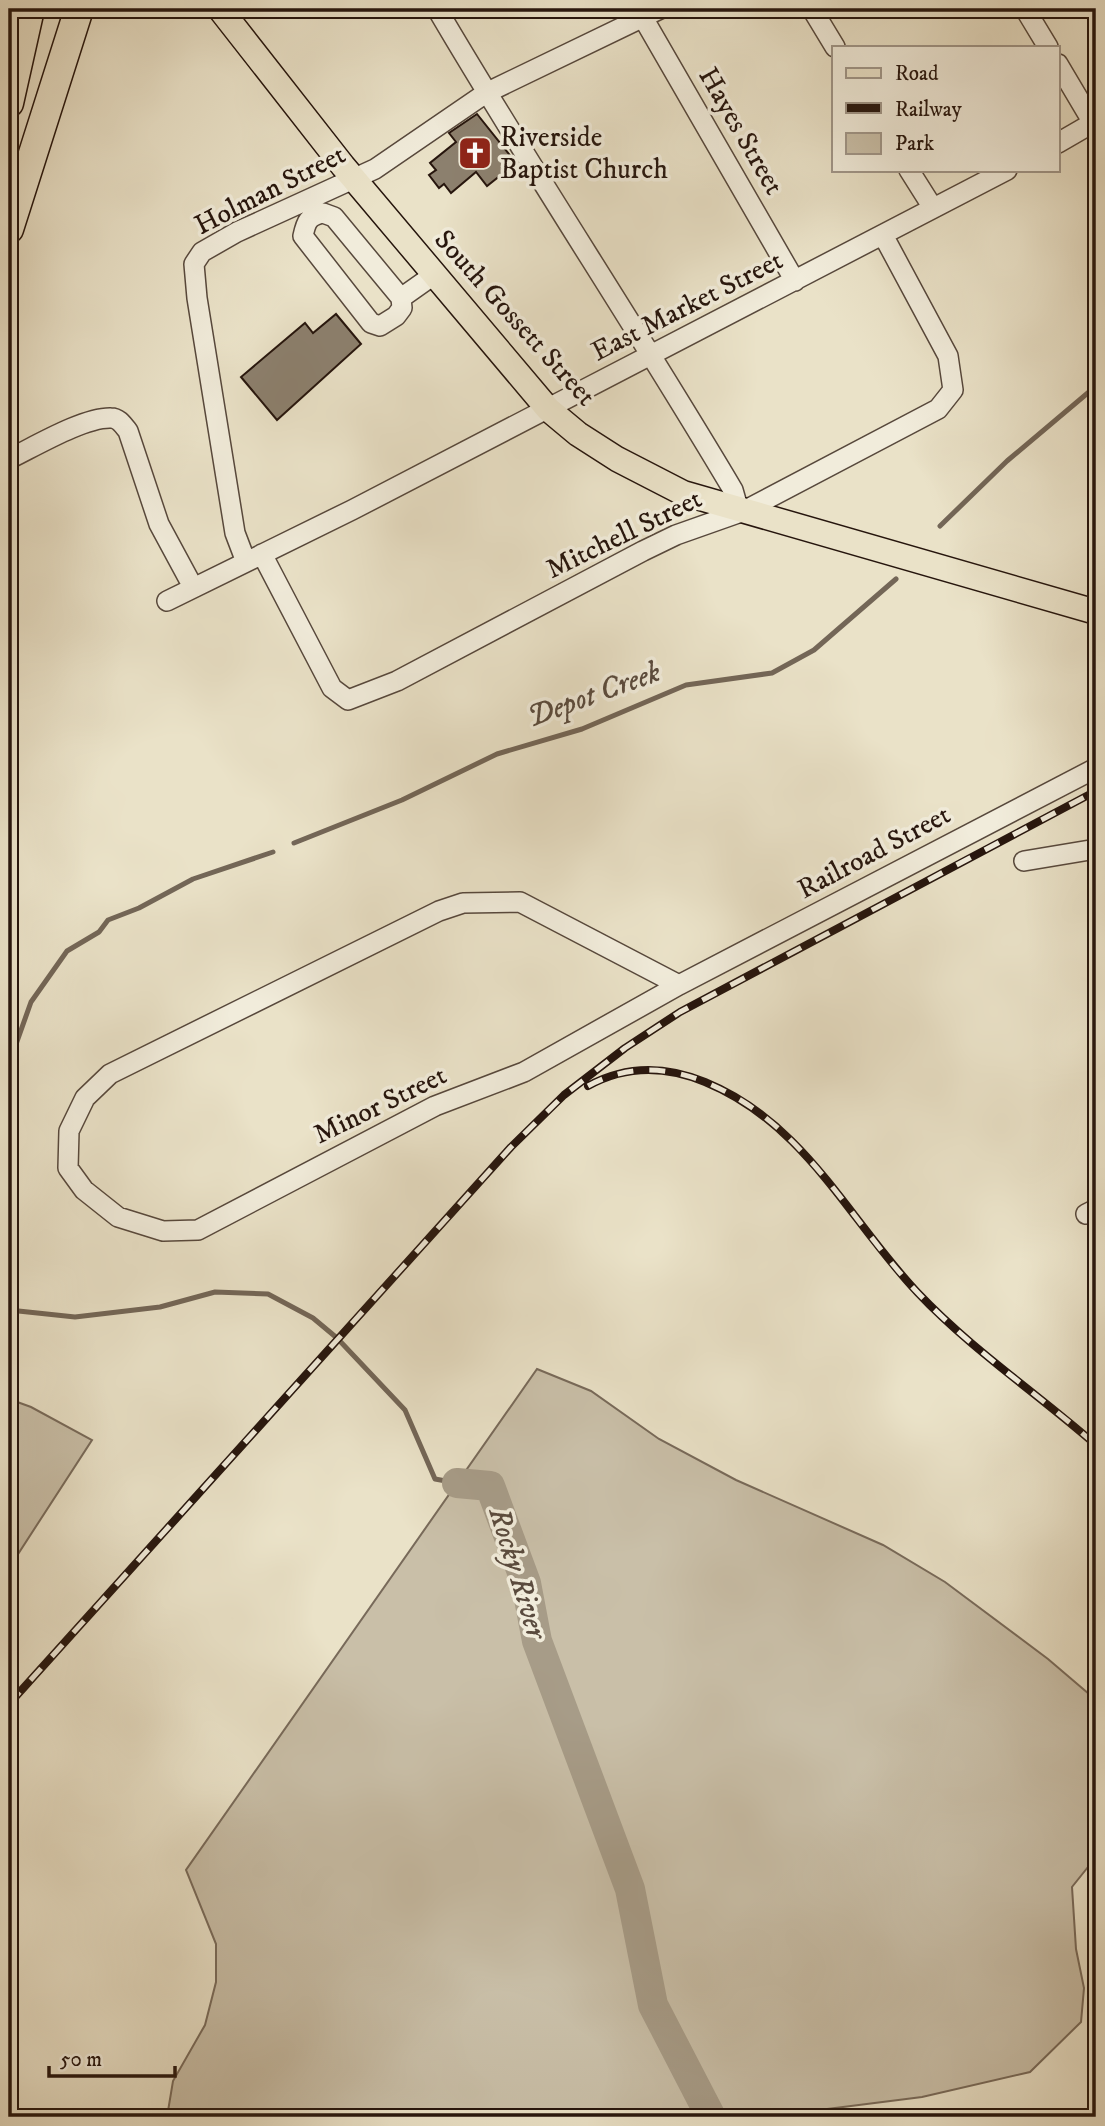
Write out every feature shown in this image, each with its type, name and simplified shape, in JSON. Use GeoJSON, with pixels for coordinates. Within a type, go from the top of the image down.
{"type":"FeatureCollection","features":[{"type":"Feature","properties":{"kind":"highway"},"geometry":{"type":"LineString","coordinates":[[9,104],[30,9]]}},
{"type":"Feature","properties":{"kind":"highway"},"geometry":{"type":"LineString","coordinates":[[9,229],[79,9]]}},
{"type":"Feature","properties":{"kind":"main road"},"geometry":{"type":"LineString","coordinates":[[9,104],[43,9]]}},
{"type":"Feature","properties":{"kind":"main road","name":"South Gossett Street"},"geometry":{"type":"LineString","coordinates":[[220,9],[354,179],[548,409],[578,434],[617,459],[683,493],[740,512],[1096,612]]}},
{"type":"Feature","properties":{"kind":"street"},"geometry":{"type":"LineString","coordinates":[[437,9],[486,93],[653,355],[733,490],[740,512]]}},
{"type":"Feature","properties":{"kind":"street"},"geometry":{"type":"LineString","coordinates":[[813,9],[834,46]]}},
{"type":"Feature","properties":{"kind":"street"},"geometry":{"type":"LineString","coordinates":[[1025,9],[1047,46]]}},
{"type":"Feature","properties":{"kind":"street","name":"Holman Street"},"geometry":{"type":"LineString","coordinates":[[254,558],[235,533],[197,299],[194,264],[202,252],[237,232],[375,169],[486,93],[647,12]]}},
{"type":"Feature","properties":{"kind":"street","name":"Hayes Street"},"geometry":{"type":"LineString","coordinates":[[647,12],[795,281]]}},
{"type":"Feature","properties":{"kind":"street"},"geometry":{"type":"LineString","coordinates":[[1060,67],[1095,122],[1060,142]]}},
{"type":"Feature","properties":{"kind":"street"},"geometry":{"type":"LineString","coordinates":[[910,172],[933,208]]}},
{"type":"Feature","properties":{"kind":"street","name":"East Market Street"},"geometry":{"type":"LineString","coordinates":[[167,601],[548,409],[1003,172]]}},
{"type":"Feature","properties":{"kind":"street"},"geometry":{"type":"LineString","coordinates":[[321,195],[334,217],[401,298],[402,307],[396,316],[380,326],[371,323],[303,236],[306,221],[314,215],[323,213],[334,217]]}},
{"type":"Feature","properties":{"kind":"street","name":"Mitchell Street"},"geometry":{"type":"LineString","coordinates":[[254,558],[332,688],[348,700],[397,681],[676,534],[740,512],[938,409],[953,390],[948,356],[883,235]]}},
{"type":"Feature","properties":{"kind":"street"},"geometry":{"type":"LineString","coordinates":[[401,298],[435,274]]}},
{"type":"Feature","properties":{"kind":"street"},"geometry":{"type":"LineString","coordinates":[[9,459],[87,424],[110,418],[119,420],[128,431],[159,524],[192,587]]}},
{"type":"Feature","properties":{"kind":"street","name":"Railroad Street"},"geometry":{"type":"LineString","coordinates":[[679,985],[1096,768]]}},
{"type":"Feature","properties":{"kind":"street"},"geometry":{"type":"LineString","coordinates":[[1024,861],[1096,849]]}},
{"type":"Feature","properties":{"kind":"street","name":"Minor Street"},"geometry":{"type":"LineString","coordinates":[[520,902],[679,985],[524,1072],[435,1106],[198,1230],[163,1231],[118,1217],[84,1190],[68,1168],[69,1131],[85,1098],[110,1074],[439,911],[463,903],[520,902]]}},
{"type":"Feature","properties":{"kind":"green space"},"geometry":{"type":"Polygon","coordinates":[[[537,1369],[591,1391],[659,1439],[736,1480],[883,1545],[945,1582],[1048,1659],[1096,1700],[1096,1857],[1072,1887],[1076,1949],[1084,1988],[1081,2022],[1030,2072],[922,2097],[764,2117],[167,2117],[173,2081],[205,2025],[216,1982],[216,1944],[186,1870],[537,1369]]]}},
{"type":"Feature","properties":{"kind":"green space"},"geometry":{"type":"Polygon","coordinates":[[[9,1399],[31,1407],[92,1440],[9,1568],[9,1399]]]}},
{"type":"Feature","properties":{"kind":"building","name":"Riverside Baptist Church"},"geometry":{"type":"Polygon","coordinates":[[[477,114],[516,163],[487,186],[476,172],[451,193],[444,184],[439,188],[429,175],[436,170],[430,163],[456,142],[449,133],[477,114]]]}},
{"type":"Feature","properties":{"kind":"building"},"geometry":{"type":"Polygon","coordinates":[[[336,314],[361,344],[277,420],[241,377],[305,323],[313,333],[336,314]]]}},
{"type":"Feature","properties":{"kind":"waterway","name":"Depot Creek"},"geometry":{"type":"LineString","coordinates":[[940,526],[1007,461],[1096,386]]}},
{"type":"Feature","properties":{"kind":"waterway","name":"Depot Creek"},"geometry":{"type":"LineString","coordinates":[[294,843],[402,800],[497,754],[582,729],[686,685],[772,673],[814,650],[896,579]]}},
{"type":"Feature","properties":{"kind":"waterway","name":"Depot Creek"},"geometry":{"type":"LineString","coordinates":[[9,1064],[31,1002],[67,951],[99,932],[108,920],[139,908],[193,879],[273,852]]}},
{"type":"Feature","properties":{"kind":"waterway","name":"Rocky River"},"geometry":{"type":"LineString","coordinates":[[9,1310],[75,1317],[160,1307],[215,1292],[268,1294],[313,1318],[337,1338],[405,1410],[435,1479],[457,1483]]}},
{"type":"Feature","properties":{"kind":"waterway","name":"Rocky River"},"geometry":{"type":"LineString","coordinates":[[457,1483],[490,1486],[526,1583],[537,1641],[630,1889],[653,2005],[711,2117]]}},
{"type":"Feature","properties":{"kind":"railway"},"geometry":{"type":"LineString","coordinates":[[9,1704],[511,1147],[564,1095],[625,1048],[680,1012],[1096,791]]}},
{"type":"Feature","properties":{"kind":"railway"},"geometry":{"type":"LineString","coordinates":[[588,1086],[631,1071],[661,1071],[705,1082],[740,1100],[771,1122],[798,1147],[893,1264],[938,1314],[1096,1445]]}},
{"type":"Feature","properties":{"kind":"place","name":"Riverside Baptist Church"},"geometry":{"type":"Point","coordinates":[475,153]}}]}
